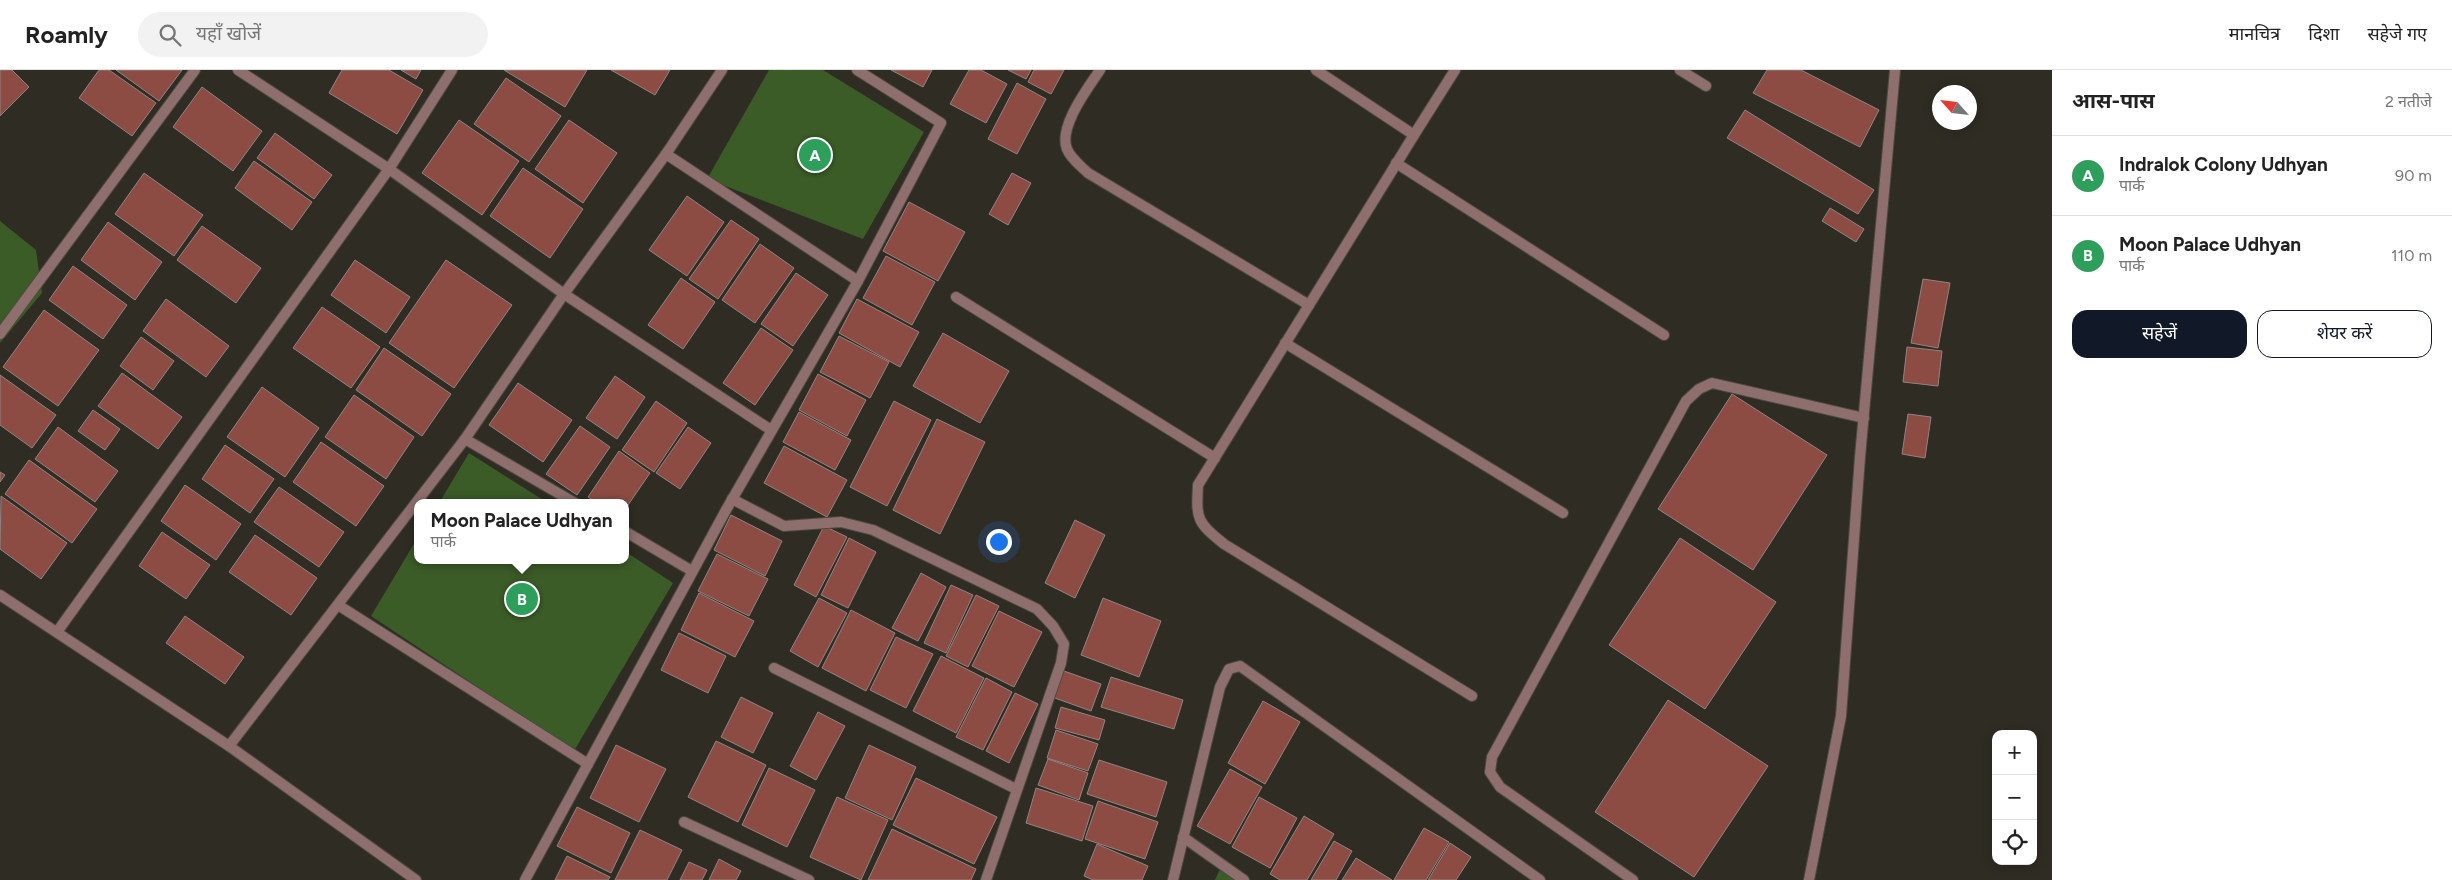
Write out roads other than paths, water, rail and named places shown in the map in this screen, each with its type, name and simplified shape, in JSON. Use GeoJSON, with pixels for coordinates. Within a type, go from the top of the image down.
{"type":"FeatureCollection","features":[{"type":"Feature","properties":{"kind":"street"},"geometry":{"type":"LineString","coordinates":[[0,334],[195,70]]}},
{"type":"Feature","properties":{"kind":"street"},"geometry":{"type":"LineString","coordinates":[[238,70],[389,169],[564,294],[771,430]]}},
{"type":"Feature","properties":{"kind":"street"},"geometry":{"type":"LineString","coordinates":[[57,632],[389,169],[452,70]]}},
{"type":"Feature","properties":{"kind":"street"},"geometry":{"type":"LineString","coordinates":[[419,499],[465,439],[564,294],[666,154],[722,70]]}},
{"type":"Feature","properties":{"kind":"street"},"geometry":{"type":"LineString","coordinates":[[525,880],[732,499],[858,281],[941,123],[858,70]]}},
{"type":"Feature","properties":{"kind":"street"},"geometry":{"type":"LineString","coordinates":[[1100,70],[1074,111],[1066,133],[1067,148],[1074,160],[1088,173],[1309,305]]}},
{"type":"Feature","properties":{"kind":"street"},"geometry":{"type":"LineString","coordinates":[[1316,70],[1414,135]]}},
{"type":"Feature","properties":{"kind":"street"},"geometry":{"type":"LineString","coordinates":[[1455,70],[1284,343],[1198,485],[1196,512],[1204,528],[1224,544],[1472,696]]}},
{"type":"Feature","properties":{"kind":"street"},"geometry":{"type":"LineString","coordinates":[[1680,70],[1706,86]]}},
{"type":"Feature","properties":{"kind":"street"},"geometry":{"type":"LineString","coordinates":[[1809,880],[1841,716],[1864,418],[1895,70]]}},
{"type":"Feature","properties":{"kind":"street"},"geometry":{"type":"LineString","coordinates":[[666,154],[858,281]]}},
{"type":"Feature","properties":{"kind":"street"},"geometry":{"type":"LineString","coordinates":[[1396,164],[1664,335]]}},
{"type":"Feature","properties":{"kind":"street"},"geometry":{"type":"LineString","coordinates":[[956,297],[1215,458]]}},
{"type":"Feature","properties":{"kind":"street"},"geometry":{"type":"LineString","coordinates":[[1284,343],[1563,513]]}},
{"type":"Feature","properties":{"kind":"street"},"geometry":{"type":"LineString","coordinates":[[1632,880],[1500,787],[1490,772],[1492,757],[1686,401],[1699,389],[1712,383],[1726,384],[1864,418]]}},
{"type":"Feature","properties":{"kind":"street"},"geometry":{"type":"LineString","coordinates":[[465,439],[567,499]]}},
{"type":"Feature","properties":{"kind":"street"},"geometry":{"type":"LineString","coordinates":[[732,499],[784,526],[841,522],[873,530],[1037,609],[1053,626],[1064,644],[1061,663],[986,880]]}},
{"type":"Feature","properties":{"kind":"street"},"geometry":{"type":"LineString","coordinates":[[229,746],[414,506]]}},
{"type":"Feature","properties":{"kind":"street"},"geometry":{"type":"LineString","coordinates":[[629,534],[692,571]]}},
{"type":"Feature","properties":{"kind":"street"},"geometry":{"type":"LineString","coordinates":[[0,595],[229,746],[416,880]]}},
{"type":"Feature","properties":{"kind":"street"},"geometry":{"type":"LineString","coordinates":[[338,605],[588,764]]}},
{"type":"Feature","properties":{"kind":"street"},"geometry":{"type":"LineString","coordinates":[[1173,880],[1220,687],[1229,669],[1240,666],[1540,880]]}},
{"type":"Feature","properties":{"kind":"street"},"geometry":{"type":"LineString","coordinates":[[774,668],[1016,789]]}},
{"type":"Feature","properties":{"kind":"street"},"geometry":{"type":"LineString","coordinates":[[684,822],[809,880]]}},
{"type":"Feature","properties":{"kind":"street"},"geometry":{"type":"LineString","coordinates":[[1183,837],[1244,880]]}},
{"type":"Feature","properties":{"kind":"place","name":"Indralok Colony Udhyan"},"geometry":{"type":"Point","coordinates":[815,155]}},
{"type":"Feature","properties":{"kind":"place","name":"Moon Palace Udhyan"},"geometry":{"type":"Point","coordinates":[522,599]}}]}
